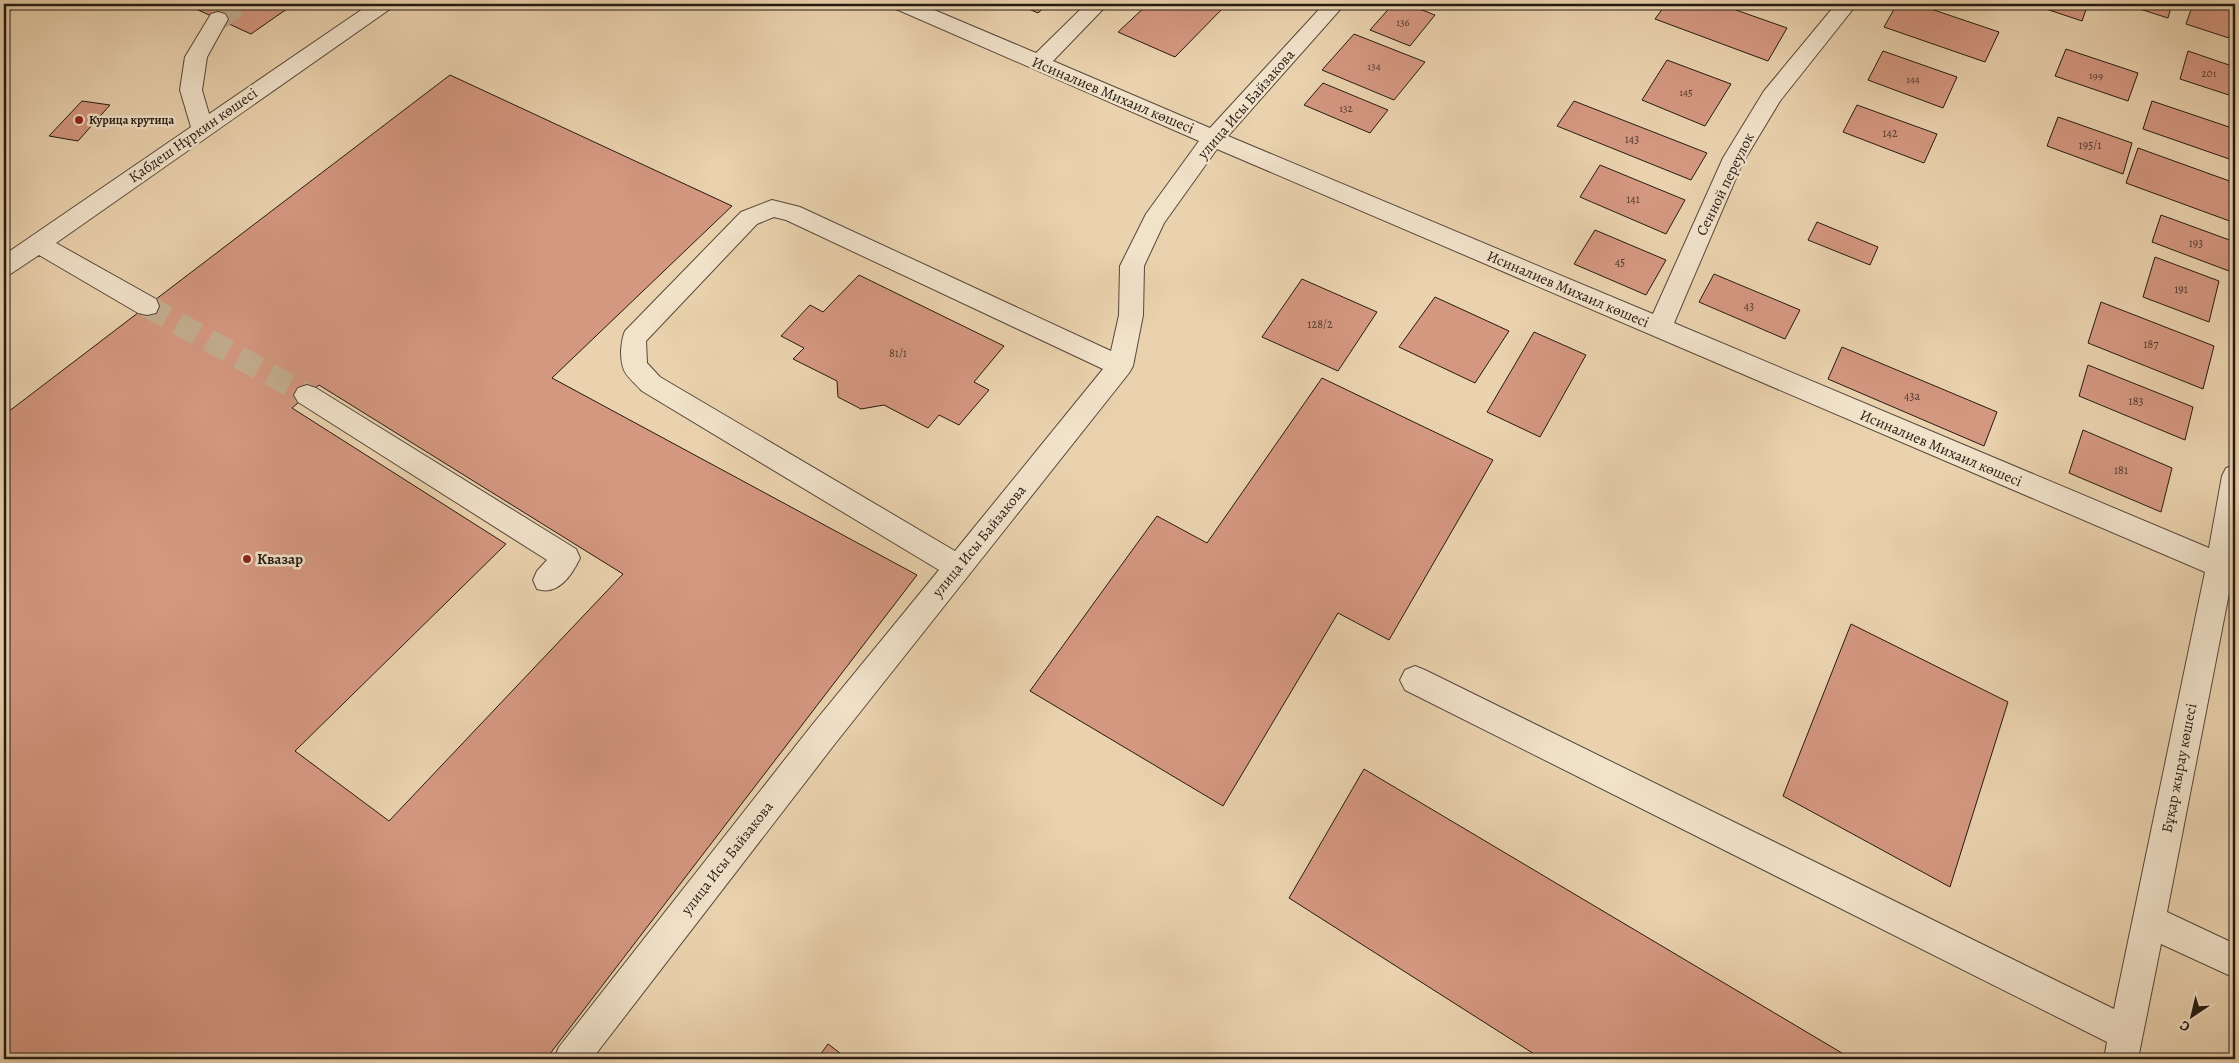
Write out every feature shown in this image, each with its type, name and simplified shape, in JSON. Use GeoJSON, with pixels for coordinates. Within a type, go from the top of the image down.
{"type":"FeatureCollection","features":[{"type":"Feature","properties":{"kind":"street","name":"Қабдеш Нұркин көшесі"},"geometry":{"type":"LineString","coordinates":[[16,253],[384,4]]}},
{"type":"Feature","properties":{"kind":"street","name":"Исиналиев Михаил көшесі"},"geometry":{"type":"LineString","coordinates":[[902,4],[2227,569]]}},
{"type":"Feature","properties":{"kind":"street"},"geometry":{"type":"LineString","coordinates":[[1039,63],[1098,4]]}},
{"type":"Feature","properties":{"kind":"street","name":"улица Исы Байзакова"},"geometry":{"type":"LineString","coordinates":[[571,1059],[823,735],[1120,366],[1132,315],[1132,266],[1154,220],[1213,138],[1335,4]]}},
{"type":"Feature","properties":{"kind":"street","name":"Сенной переулок"},"geometry":{"type":"LineString","coordinates":[[1659,328],[1732,164],[1772,96],[1847,4]]}},
{"type":"Feature","properties":{"kind":"street"},"geometry":{"type":"LineString","coordinates":[[202,128],[191,90],[196,57],[218,19]]}},
{"type":"Feature","properties":{"kind":"street"},"geometry":{"type":"LineString","coordinates":[[958,568],[651,384],[634,366],[634,338],[749,218],[772,208],[792,213],[1120,366]]}},
{"type":"Feature","properties":{"kind":"street"},"geometry":{"type":"LineString","coordinates":[[16,253],[147,306]]}},
{"type":"Feature","properties":{"kind":"street"},"geometry":{"type":"LineString","coordinates":[[307,395],[566,558],[547,580]]}},
{"type":"Feature","properties":{"kind":"street","name":"Бұқар жырау көшесі"},"geometry":{"type":"LineString","coordinates":[[2124,1046],[2149,921],[2227,569],[2235,476]]}},
{"type":"Feature","properties":{"kind":"street"},"geometry":{"type":"LineString","coordinates":[[1415,680],[2124,1046]]}},
{"type":"Feature","properties":{"kind":"street"},"geometry":{"type":"LineString","coordinates":[[2149,921],[2235,961]]}},
{"type":"Feature","properties":{"kind":"building"},"geometry":{"type":"Polygon","coordinates":[[[185,4],[294,4],[251,34],[185,4]]]}},
{"type":"Feature","properties":{"kind":"building"},"geometry":{"type":"Polygon","coordinates":[[[1017,4],[1048,4],[1038,13],[1017,4]]]}},
{"type":"Feature","properties":{"kind":"building"},"geometry":{"type":"Polygon","coordinates":[[[1148,4],[1227,4],[1175,57],[1118,32],[1148,4]]]}},
{"type":"Feature","properties":{"kind":"building"},"geometry":{"type":"Polygon","coordinates":[[[1393,4],[1407,4],[1435,15],[1410,46],[1370,30],[1393,4]]]}},
{"type":"Feature","properties":{"kind":"building"},"geometry":{"type":"Polygon","coordinates":[[[1666,4],[1719,4],[1787,28],[1768,61],[1655,19],[1666,4]]]}},
{"type":"Feature","properties":{"kind":"building"},"geometry":{"type":"Polygon","coordinates":[[[1897,4],[1916,4],[1999,32],[1985,62],[1884,27],[1897,4]]]}},
{"type":"Feature","properties":{"kind":"building"},"geometry":{"type":"Polygon","coordinates":[[[2031,4],[2088,4],[2082,21],[2031,4]]]}},
{"type":"Feature","properties":{"kind":"building"},"geometry":{"type":"Polygon","coordinates":[[[2124,4],[2172,4],[2168,18],[2124,4]]]}},
{"type":"Feature","properties":{"kind":"building"},"geometry":{"type":"Polygon","coordinates":[[[2193,4],[2211,4],[2235,11],[2235,40],[2186,24],[2193,4]]]}},
{"type":"Feature","properties":{"kind":"building"},"geometry":{"type":"Polygon","coordinates":[[[1354,34],[1425,62],[1394,100],[1322,70],[1354,34]]]}},
{"type":"Feature","properties":{"kind":"building"},"geometry":{"type":"Polygon","coordinates":[[[2066,49],[2138,73],[2128,101],[2055,76],[2066,49]]]}},
{"type":"Feature","properties":{"kind":"building"},"geometry":{"type":"Polygon","coordinates":[[[1883,51],[1957,77],[1943,108],[1868,80],[1883,51]]]}},
{"type":"Feature","properties":{"kind":"building"},"geometry":{"type":"Polygon","coordinates":[[[2188,51],[2235,67],[2235,97],[2180,79],[2188,51]]]}},
{"type":"Feature","properties":{"kind":"building"},"geometry":{"type":"Polygon","coordinates":[[[1667,60],[1731,84],[1705,126],[1642,100],[1667,60]]]}},
{"type":"Feature","properties":{"kind":"building","name":"Квазар"},"geometry":{"type":"Polygon","coordinates":[[[450,75],[732,206],[552,378],[917,575],[546,1059],[4,1059],[4,415],[450,75]],[[319,385],[292,408],[506,544],[295,751],[389,821],[623,574],[319,385]]]}},
{"type":"Feature","properties":{"kind":"building"},"geometry":{"type":"Polygon","coordinates":[[[1323,83],[1388,110],[1370,133],[1304,105],[1323,83]]]}},
{"type":"Feature","properties":{"kind":"building"},"geometry":{"type":"Polygon","coordinates":[[[82,101],[110,105],[78,141],[49,136],[82,101]]]}},
{"type":"Feature","properties":{"kind":"building"},"geometry":{"type":"Polygon","coordinates":[[[1574,101],[1707,153],[1691,180],[1557,126],[1574,101]]]}},
{"type":"Feature","properties":{"kind":"building"},"geometry":{"type":"Polygon","coordinates":[[[2152,101],[2235,129],[2235,161],[2143,129],[2152,101]]]}},
{"type":"Feature","properties":{"kind":"building"},"geometry":{"type":"Polygon","coordinates":[[[1857,105],[1937,134],[1924,163],[1843,132],[1857,105]]]}},
{"type":"Feature","properties":{"kind":"building"},"geometry":{"type":"Polygon","coordinates":[[[2058,117],[2132,143],[2123,174],[2047,146],[2058,117]]]}},
{"type":"Feature","properties":{"kind":"building"},"geometry":{"type":"Polygon","coordinates":[[[2138,148],[2235,183],[2235,223],[2126,183],[2138,148]]]}},
{"type":"Feature","properties":{"kind":"building"},"geometry":{"type":"Polygon","coordinates":[[[1600,165],[1685,200],[1666,234],[1580,197],[1600,165]]]}},
{"type":"Feature","properties":{"kind":"building"},"geometry":{"type":"Polygon","coordinates":[[[2161,215],[2235,242],[2229,271],[2152,242],[2161,215]]]}},
{"type":"Feature","properties":{"kind":"building"},"geometry":{"type":"Polygon","coordinates":[[[1817,222],[1878,247],[1870,265],[1808,240],[1817,222]]]}},
{"type":"Feature","properties":{"kind":"building"},"geometry":{"type":"Polygon","coordinates":[[[1595,230],[1666,260],[1646,295],[1574,264],[1595,230]]]}},
{"type":"Feature","properties":{"kind":"building"},"geometry":{"type":"Polygon","coordinates":[[[2155,257],[2219,281],[2209,322],[2143,297],[2155,257]]]}},
{"type":"Feature","properties":{"kind":"building"},"geometry":{"type":"Polygon","coordinates":[[[1714,274],[1800,310],[1785,339],[1699,302],[1714,274]]]}},
{"type":"Feature","properties":{"kind":"building"},"geometry":{"type":"Polygon","coordinates":[[[859,275],[1004,346],[974,382],[989,390],[959,425],[939,415],[928,428],[884,405],[861,409],[838,397],[837,381],[793,359],[804,348],[781,336],[810,305],[823,312],[859,275]]]}},
{"type":"Feature","properties":{"kind":"building"},"geometry":{"type":"Polygon","coordinates":[[[1302,279],[1377,312],[1338,371],[1262,337],[1302,279]]]}},
{"type":"Feature","properties":{"kind":"building"},"geometry":{"type":"Polygon","coordinates":[[[1435,297],[1509,331],[1475,383],[1399,347],[1435,297]]]}},
{"type":"Feature","properties":{"kind":"building"},"geometry":{"type":"Polygon","coordinates":[[[2101,302],[2214,346],[2203,389],[2088,343],[2101,302]]]}},
{"type":"Feature","properties":{"kind":"building"},"geometry":{"type":"Polygon","coordinates":[[[1534,332],[1586,355],[1540,437],[1487,412],[1534,332]]]}},
{"type":"Feature","properties":{"kind":"building"},"geometry":{"type":"Polygon","coordinates":[[[1842,347],[1997,412],[1984,446],[1828,379],[1842,347]]]}},
{"type":"Feature","properties":{"kind":"building"},"geometry":{"type":"Polygon","coordinates":[[[2088,365],[2193,407],[2185,440],[2079,396],[2088,365]]]}},
{"type":"Feature","properties":{"kind":"building"},"geometry":{"type":"Polygon","coordinates":[[[1322,378],[1493,460],[1389,640],[1338,613],[1223,806],[1030,691],[1157,516],[1207,543],[1322,378]]]}},
{"type":"Feature","properties":{"kind":"building"},"geometry":{"type":"Polygon","coordinates":[[[2083,430],[2172,468],[2161,512],[2069,473],[2083,430]]]}},
{"type":"Feature","properties":{"kind":"building"},"geometry":{"type":"Polygon","coordinates":[[[1851,624],[2008,702],[1950,887],[1783,796],[1851,624]]]}},
{"type":"Feature","properties":{"kind":"building"},"geometry":{"type":"Polygon","coordinates":[[[1364,769],[1852,1059],[1542,1059],[1289,898],[1364,769]]]}},
{"type":"Feature","properties":{"kind":"building"},"geometry":{"type":"Polygon","coordinates":[[[828,1044],[848,1059],[817,1059],[828,1044]]]}},
{"type":"Feature","properties":{"kind":"tunnel"},"geometry":{"type":"LineString","coordinates":[[218,19],[240,4]]}},
{"type":"Feature","properties":{"kind":"tunnel"},"geometry":{"type":"LineString","coordinates":[[147,306],[307,395]]}},
{"type":"Feature","properties":{"kind":"place","name":"Курица крутица"},"geometry":{"type":"Point","coordinates":[79,120]}},
{"type":"Feature","properties":{"kind":"place","name":"Квазар"},"geometry":{"type":"Point","coordinates":[247,559]}}]}
